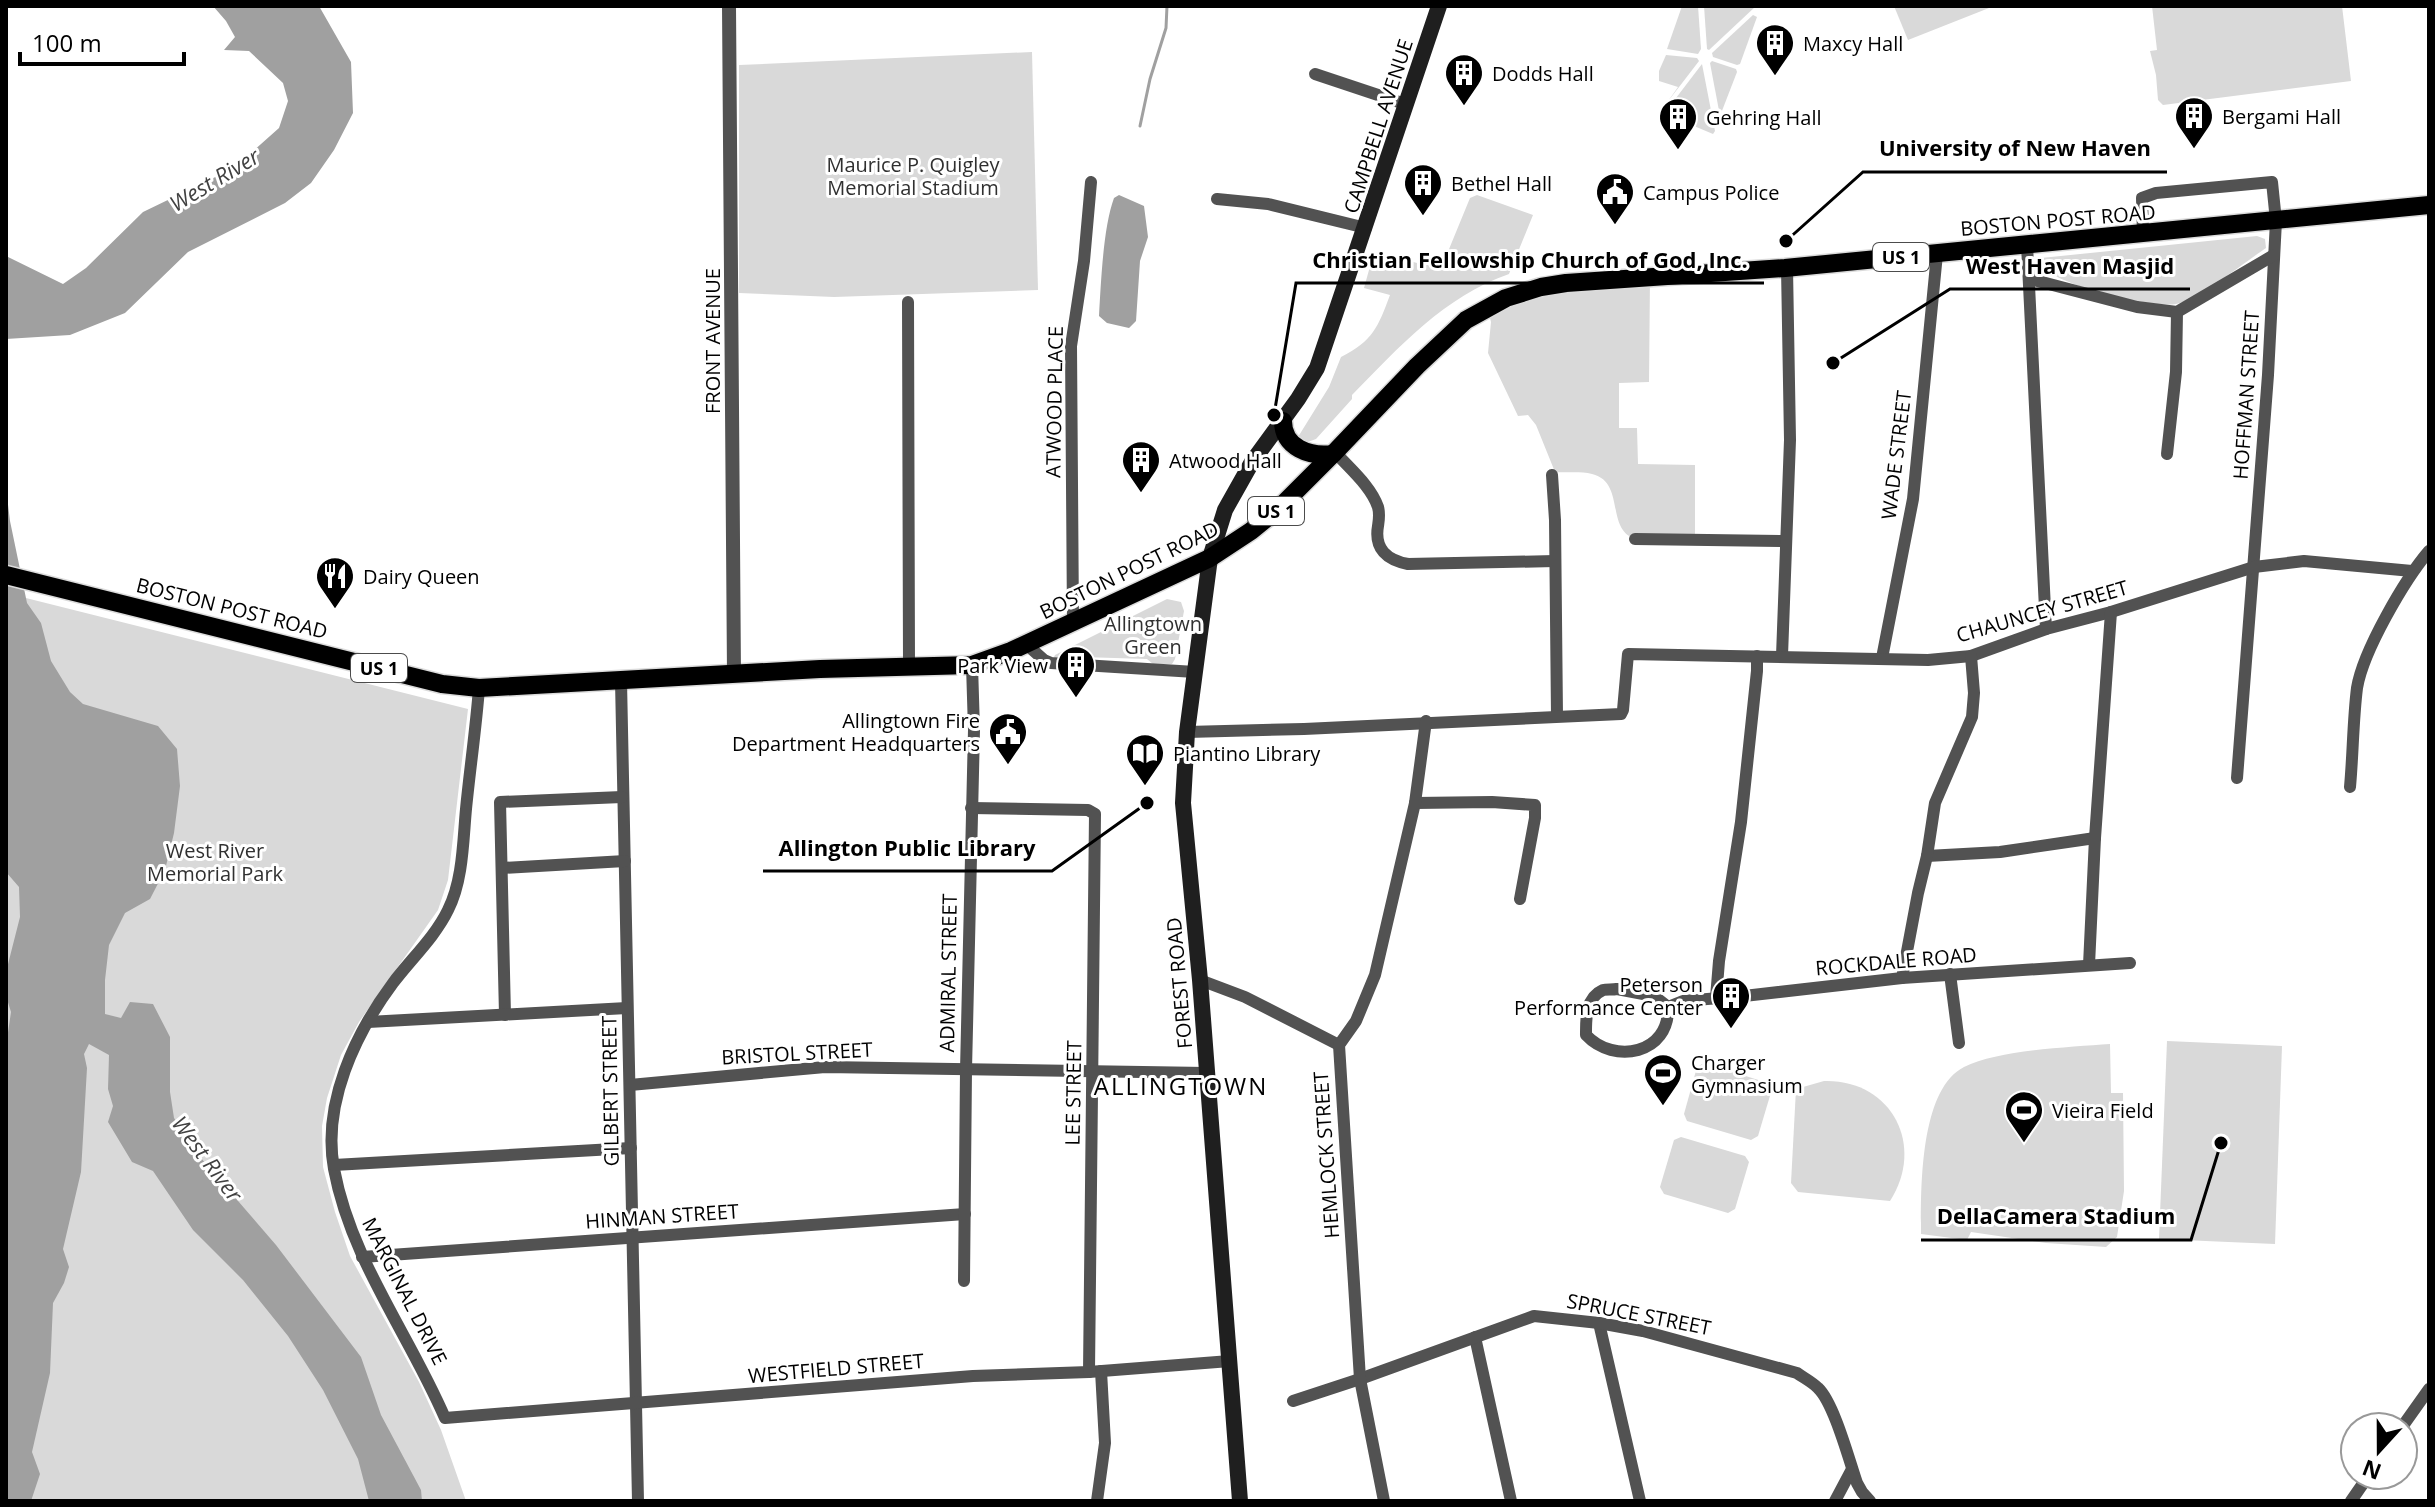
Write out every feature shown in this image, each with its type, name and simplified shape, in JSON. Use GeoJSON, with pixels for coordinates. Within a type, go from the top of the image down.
{"type":"FeatureCollection","features":[{"type":"Feature","properties":{"kind":"main road","name":"CAMPBELL AVENUE"},"geometry":{"type":"LineString","coordinates":[[1210,558],[1225,510],[1243,476],[1306,389],[1317,368],[1439,6]]}},
{"type":"Feature","properties":{"kind":"main road","name":"BOSTON POST ROAD"},"geometry":{"type":"LineString","coordinates":[[6,575],[442,684],[479,688],[820,669],[972,665],[1073,623],[1210,558],[1251,531],[1277,510],[1466,320],[1506,298],[1566,283],[1787,268],[2429,205]]}},
{"type":"Feature","properties":{"kind":"main road"},"geometry":{"type":"LineString","coordinates":[[1283,421],[1286,436],[1298,449],[1315,455],[1334,453]]}},
{"type":"Feature","properties":{"kind":"main road","name":"FOREST ROAD"},"geometry":{"type":"LineString","coordinates":[[1210,558],[1187,732],[1183,803],[1200,980],[1240,1501]]}},
{"type":"Feature","properties":{"kind":"street","name":"FRONT AVENUE"},"geometry":{"type":"LineString","coordinates":[[729,6],[734,675]]}},
{"type":"Feature","properties":{"kind":"street"},"geometry":{"type":"LineString","coordinates":[[1315,74],[1405,104]]}},
{"type":"Feature","properties":{"kind":"street","name":"ATWOOD PLACE"},"geometry":{"type":"LineString","coordinates":[[1073,623],[1071,346],[1084,261],[1091,182]]}},
{"type":"Feature","properties":{"kind":"street","name":"HOFFMAN STREET"},"geometry":{"type":"LineString","coordinates":[[2143,234],[2142,198],[2156,193],[2272,182],[2276,221],[2267,385],[2237,778]]}},
{"type":"Feature","properties":{"kind":"street"},"geometry":{"type":"LineString","coordinates":[[1217,199],[1268,204],[1366,228]]}},
{"type":"Feature","properties":{"kind":"street"},"geometry":{"type":"LineString","coordinates":[[2027,245],[2046,629]]}},
{"type":"Feature","properties":{"kind":"street","name":"WADE STREET"},"geometry":{"type":"LineString","coordinates":[[1882,658],[1913,499],[1937,254]]}},
{"type":"Feature","properties":{"kind":"street"},"geometry":{"type":"LineString","coordinates":[[2030,279],[2137,307],[2177,312],[2274,255]]}},
{"type":"Feature","properties":{"kind":"street"},"geometry":{"type":"LineString","coordinates":[[1782,656],[1790,440],[1787,268]]}},
{"type":"Feature","properties":{"kind":"street"},"geometry":{"type":"LineString","coordinates":[[908,302],[909,667]]}},
{"type":"Feature","properties":{"kind":"street"},"geometry":{"type":"LineString","coordinates":[[2167,454],[2176,372],[2177,312]]}},
{"type":"Feature","properties":{"kind":"street"},"geometry":{"type":"LineString","coordinates":[[1334,453],[1365,486],[1378,506],[1378,544],[1390,559],[1408,564],[1555,561]]}},
{"type":"Feature","properties":{"kind":"street"},"geometry":{"type":"LineString","coordinates":[[1187,732],[1557,716],[1552,475]]}},
{"type":"Feature","properties":{"kind":"street"},"geometry":{"type":"LineString","coordinates":[[1635,539],[1786,541]]}},
{"type":"Feature","properties":{"kind":"street"},"geometry":{"type":"LineString","coordinates":[[2350,787],[2357,685],[2364,662],[2412,571],[2429,551]]}},
{"type":"Feature","properties":{"kind":"street","name":"CHAUNCEY STREET"},"geometry":{"type":"LineString","coordinates":[[1557,716],[1621,714],[1628,654],[1928,660],[1971,656],[2046,629],[2254,567],[2304,561],[2412,571]]}},
{"type":"Feature","properties":{"kind":"street"},"geometry":{"type":"LineString","coordinates":[[2089,965],[2111,612]]}},
{"type":"Feature","properties":{"kind":"street"},"geometry":{"type":"LineString","coordinates":[[1026,644],[1051,663],[1195,672]]}},
{"type":"Feature","properties":{"kind":"street"},"geometry":{"type":"LineString","coordinates":[[1716,998],[1744,792],[1757,656]]}},
{"type":"Feature","properties":{"kind":"street"},"geometry":{"type":"LineString","coordinates":[[1902,978],[1935,803],[1972,717],[1971,656]]}},
{"type":"Feature","properties":{"kind":"street","name":"ADMIRAL STREET"},"geometry":{"type":"LineString","coordinates":[[964,1281],[974,730],[972,665]]}},
{"type":"Feature","properties":{"kind":"street","name":"GILBERT STREET"},"geometry":{"type":"LineString","coordinates":[[621,681],[638,1501]]}},
{"type":"Feature","properties":{"kind":"street","name":"MARGINAL DRIVE"},"geometry":{"type":"LineString","coordinates":[[445,1418],[362,1257],[345,1216],[334,1165],[334,1114],[340,1085],[368,1022],[392,984],[438,926],[452,899],[460,863],[479,688]]}},
{"type":"Feature","properties":{"kind":"street","name":"HEMLOCK STREET"},"geometry":{"type":"LineString","coordinates":[[1384,1501],[1360,1379],[1339,1045],[1356,1021],[1375,975],[1415,803],[1426,721]]}},
{"type":"Feature","properties":{"kind":"street"},"geometry":{"type":"LineString","coordinates":[[505,1015],[500,802],[622,797]]}},
{"type":"Feature","properties":{"kind":"street"},"geometry":{"type":"LineString","coordinates":[[1415,803],[1535,805],[1520,899]]}},
{"type":"Feature","properties":{"kind":"street","name":"LEE STREET"},"geometry":{"type":"LineString","coordinates":[[971,808],[1088,810],[1095,814],[1095,1371],[1105,1443],[1097,1501]]}},
{"type":"Feature","properties":{"kind":"street"},"geometry":{"type":"LineString","coordinates":[[1927,856],[2000,852],[2095,838]]}},
{"type":"Feature","properties":{"kind":"street"},"geometry":{"type":"LineString","coordinates":[[502,868],[625,861]]}},
{"type":"Feature","properties":{"kind":"street","name":"ROCKDALE ROAD"},"geometry":{"type":"LineString","coordinates":[[1668,1007],[1683,1001],[1902,978],[2130,963]]}},
{"type":"Feature","properties":{"kind":"street"},"geometry":{"type":"LineString","coordinates":[[1950,974],[1959,1043]]}},
{"type":"Feature","properties":{"kind":"street"},"geometry":{"type":"LineString","coordinates":[[1200,980],[1245,997],[1339,1045]]}},
{"type":"Feature","properties":{"kind":"street"},"geometry":{"type":"LineString","coordinates":[[1617,989],[1654,996],[1668,1007],[1664,1032],[1647,1048],[1616,1051],[1594,1044],[1586,1035],[1586,1015],[1592,1001],[1603,990],[1617,989]]}},
{"type":"Feature","properties":{"kind":"street"},"geometry":{"type":"LineString","coordinates":[[368,1022],[627,1008]]}},
{"type":"Feature","properties":{"kind":"street","name":"BRISTOL STREET"},"geometry":{"type":"LineString","coordinates":[[630,1085],[825,1067],[1206,1073]]}},
{"type":"Feature","properties":{"kind":"street"},"geometry":{"type":"LineString","coordinates":[[334,1165],[631,1148]]}},
{"type":"Feature","properties":{"kind":"street","name":"HINMAN STREET"},"geometry":{"type":"LineString","coordinates":[[362,1257],[965,1214]]}},
{"type":"Feature","properties":{"kind":"street","name":"SPRUCE STREET"},"geometry":{"type":"LineString","coordinates":[[1293,1401],[1534,1316],[1599,1323],[1680,1340],[1797,1373],[1821,1390],[1852,1469]]}},
{"type":"Feature","properties":{"kind":"street"},"geometry":{"type":"LineString","coordinates":[[1599,1323],[1640,1501]]}},
{"type":"Feature","properties":{"kind":"street"},"geometry":{"type":"LineString","coordinates":[[1475,1337],[1511,1501]]}},
{"type":"Feature","properties":{"kind":"street","name":"WESTFIELD STREET"},"geometry":{"type":"LineString","coordinates":[[445,1418],[973,1376],[1230,1361]]}},
{"type":"Feature","properties":{"kind":"street"},"geometry":{"type":"LineString","coordinates":[[2413,1411],[2429,1389]]}},
{"type":"Feature","properties":{"kind":"street"},"geometry":{"type":"LineString","coordinates":[[1835,1501],[1852,1469]]}},
{"type":"Feature","properties":{"kind":"street"},"geometry":{"type":"LineString","coordinates":[[1852,1469],[1862,1492],[1870,1501]]}},
{"type":"Feature","properties":{"kind":"green space"},"geometry":{"type":"Polygon","coordinates":[[[1682,6],[1698,6],[1701,49],[1698,54],[1667,49],[1682,6]]]}},
{"type":"Feature","properties":{"kind":"green space"},"geometry":{"type":"Polygon","coordinates":[[[1704,6],[1756,6],[1709,50],[1704,6]]]}},
{"type":"Feature","properties":{"kind":"green space"},"geometry":{"type":"Polygon","coordinates":[[[1894,6],[1989,6],[1989,8],[1908,40],[1894,6]]]}},
{"type":"Feature","properties":{"kind":"green space"},"geometry":{"type":"Polygon","coordinates":[[[2152,6],[2342,6],[2351,81],[2163,105],[2158,100],[2150,51],[2157,50],[2152,6]]]}},
{"type":"Feature","properties":{"kind":"green space"},"geometry":{"type":"Polygon","coordinates":[[[1753,15],[1757,17],[1740,64],[1713,57],[1712,53],[1753,15]]]}},
{"type":"Feature","properties":{"kind":"green space","name":"Maurice P. Quigley Memorial Stadium"},"geometry":{"type":"Polygon","coordinates":[[[1032,52],[1038,290],[834,297],[739,293],[739,65],[1032,52]]]}},
{"type":"Feature","properties":{"kind":"green space"},"geometry":{"type":"Polygon","coordinates":[[[1666,55],[1697,58],[1699,61],[1666,104],[1678,87],[1659,81],[1659,71],[1666,55]]]}},
{"type":"Feature","properties":{"kind":"green space"},"geometry":{"type":"Polygon","coordinates":[[[1712,61],[1737,72],[1720,116],[1710,63],[1712,61]]]}},
{"type":"Feature","properties":{"kind":"green space"},"geometry":{"type":"Polygon","coordinates":[[[1702,64],[1715,131],[1713,134],[1694,126],[1661,119],[1665,118],[1663,115],[1702,64]]]}},
{"type":"Feature","properties":{"kind":"green space"},"geometry":{"type":"Polygon","coordinates":[[[1477,195],[1533,215],[1509,274],[1464,295],[1424,325],[1352,395],[1352,399],[1316,439],[1305,443],[1298,437],[1329,387],[1341,357],[1373,332],[1390,295],[1364,288],[1374,252],[1425,265],[1447,254],[1470,198],[1477,195]]]}},
{"type":"Feature","properties":{"kind":"green space"},"geometry":{"type":"Polygon","coordinates":[[[2257,236],[2265,239],[2266,248],[2209,288],[2176,304],[2124,298],[2078,286],[2044,269],[2037,261],[2041,258],[2257,236]]]}},
{"type":"Feature","properties":{"kind":"green space"},"geometry":{"type":"Polygon","coordinates":[[[1650,277],[1649,382],[1619,383],[1619,428],[1637,428],[1638,464],[1695,465],[1695,539],[1633,538],[1620,524],[1609,486],[1602,479],[1588,473],[1555,472],[1536,425],[1528,415],[1518,416],[1488,353],[1491,322],[1487,307],[1506,298],[1650,277]]]}},
{"type":"Feature","properties":{"kind":"green space","name":"West River Memorial Park"},"geometry":{"type":"Polygon","coordinates":[[[6,593],[468,709],[448,880],[438,910],[359,1022],[341,1055],[327,1098],[322,1126],[323,1167],[350,1256],[419,1382],[441,1430],[466,1501],[6,1501],[6,593]]]}},
{"type":"Feature","properties":{"kind":"green space","name":"Allingtown Green"},"geometry":{"type":"Polygon","coordinates":[[[1167,599],[1181,602],[1184,611],[1172,664],[1153,664],[1147,659],[1082,657],[1080,660],[1054,657],[1055,655],[1167,599]]]}},
{"type":"Feature","properties":{"kind":"green space"},"geometry":{"type":"Polygon","coordinates":[[[2167,1041],[2282,1046],[2275,1244],[2159,1239],[2167,1041]]]}},
{"type":"Feature","properties":{"kind":"green space","name":"Vieira Field"},"geometry":{"type":"Polygon","coordinates":[[[2110,1044],[2111,1093],[2123,1093],[2124,1191],[2117,1237],[2106,1247],[2046,1243],[1971,1232],[1967,1240],[1921,1234],[1926,1143],[1938,1097],[1949,1079],[1964,1067],[1996,1057],[2035,1050],[2110,1044]]]}},
{"type":"Feature","properties":{"kind":"green space"},"geometry":{"type":"Polygon","coordinates":[[[1704,1063],[1768,1083],[1772,1089],[1758,1136],[1751,1140],[1687,1121],[1684,1114],[1697,1067],[1704,1063]]]}},
{"type":"Feature","properties":{"kind":"green space"},"geometry":{"type":"Polygon","coordinates":[[[1824,1081],[1848,1083],[1868,1091],[1884,1103],[1896,1119],[1903,1138],[1904,1158],[1900,1180],[1890,1201],[1798,1192],[1791,1183],[1796,1089],[1824,1081]]]}},
{"type":"Feature","properties":{"kind":"green space"},"geometry":{"type":"Polygon","coordinates":[[[1681,1137],[1745,1156],[1749,1162],[1735,1209],[1728,1213],[1664,1194],[1660,1187],[1674,1140],[1681,1137]]]}},
{"type":"Feature","properties":{"kind":"water","name":"West River"},"geometry":{"type":"Polygon","coordinates":[[[213,6],[319,6],[351,62],[353,113],[334,150],[311,183],[285,203],[188,252],[125,313],[70,335],[6,339],[6,256],[63,284],[86,268],[143,212],[234,168],[279,128],[288,101],[283,83],[249,51],[224,50],[235,37],[213,6]]]}},
{"type":"Feature","properties":{"kind":"water"},"geometry":{"type":"Polygon","coordinates":[[[1119,195],[1144,206],[1148,237],[1140,261],[1136,321],[1129,328],[1107,323],[1099,316],[1107,224],[1114,198],[1119,195]]]}},
{"type":"Feature","properties":{"kind":"water"},"geometry":{"type":"Polygon","coordinates":[[[6,488],[27,603],[41,623],[51,661],[70,692],[83,704],[158,726],[177,749],[180,786],[165,870],[150,899],[125,913],[109,945],[105,1014],[121,1018],[130,1002],[153,1004],[170,1037],[170,1092],[174,1118],[200,1157],[276,1245],[361,1357],[381,1415],[421,1490],[422,1501],[369,1501],[358,1459],[323,1390],[288,1336],[243,1280],[193,1230],[153,1171],[132,1162],[108,1122],[113,1106],[108,1089],[109,1055],[89,1044],[84,1054],[87,1068],[81,1172],[63,1249],[69,1267],[53,1303],[50,1373],[32,1452],[40,1474],[31,1501],[6,1501],[6,1046],[11,1012],[6,996],[6,972],[20,917],[19,887],[6,872],[6,488]]]}},
{"type":"Feature","properties":{"kind":"waterway"},"geometry":{"type":"LineString","coordinates":[[1140,126],[1166,28],[1167,6]]}},
{"type":"Feature","properties":{"kind":"place","name":"Maxcy Hall"},"geometry":{"type":"Point","coordinates":[1775,77]}},
{"type":"Feature","properties":{"kind":"place","name":"Dodds Hall"},"geometry":{"type":"Point","coordinates":[1464,107]}},
{"type":"Feature","properties":{"kind":"place","name":"Bergami Hall"},"geometry":{"type":"Point","coordinates":[2194,150]}},
{"type":"Feature","properties":{"kind":"place","name":"Gehring Hall"},"geometry":{"type":"Point","coordinates":[1678,151]}},
{"type":"Feature","properties":{"kind":"place","name":"Bethel Hall"},"geometry":{"type":"Point","coordinates":[1423,217]}},
{"type":"Feature","properties":{"kind":"place","name":"Campus Police"},"geometry":{"type":"Point","coordinates":[1615,226]}},
{"type":"Feature","properties":{"kind":"place","name":"University of New Haven"},"geometry":{"type":"Point","coordinates":[1786,241]}},
{"type":"Feature","properties":{"kind":"place","name":"West Haven Masjid"},"geometry":{"type":"Point","coordinates":[1833,363]}},
{"type":"Feature","properties":{"kind":"place","name":"Christian Fellowship Church of God, Inc."},"geometry":{"type":"Point","coordinates":[1274,415]}},
{"type":"Feature","properties":{"kind":"place","name":"Atwood Hall"},"geometry":{"type":"Point","coordinates":[1141,494]}},
{"type":"Feature","properties":{"kind":"place","name":"Dairy Queen"},"geometry":{"type":"Point","coordinates":[335,610]}},
{"type":"Feature","properties":{"kind":"place","name":"Park View"},"geometry":{"type":"Point","coordinates":[1076,699]}},
{"type":"Feature","properties":{"kind":"place","name":"Allingtown Fire Department Headquarters"},"geometry":{"type":"Point","coordinates":[1008,766]}},
{"type":"Feature","properties":{"kind":"place","name":"Piantino Library"},"geometry":{"type":"Point","coordinates":[1145,787]}},
{"type":"Feature","properties":{"kind":"place","name":"Allington Public Library"},"geometry":{"type":"Point","coordinates":[1147,803]}},
{"type":"Feature","properties":{"kind":"place","name":"Peterson Performance Center"},"geometry":{"type":"Point","coordinates":[1731,1030]}},
{"type":"Feature","properties":{"kind":"place","name":"Charger Gymnasium"},"geometry":{"type":"Point","coordinates":[1663,1107]}},
{"type":"Feature","properties":{"kind":"place","name":"DellaCamera Stadium"},"geometry":{"type":"Point","coordinates":[2221,1143]}},
{"type":"Feature","properties":{"kind":"place","name":"Vieira Field"},"geometry":{"type":"Point","coordinates":[2024,1144]}},
{"type":"Feature","properties":{"kind":"district","name":"ALLINGTOWN"},"geometry":{"type":"Point","coordinates":[1181,1085]}}]}
